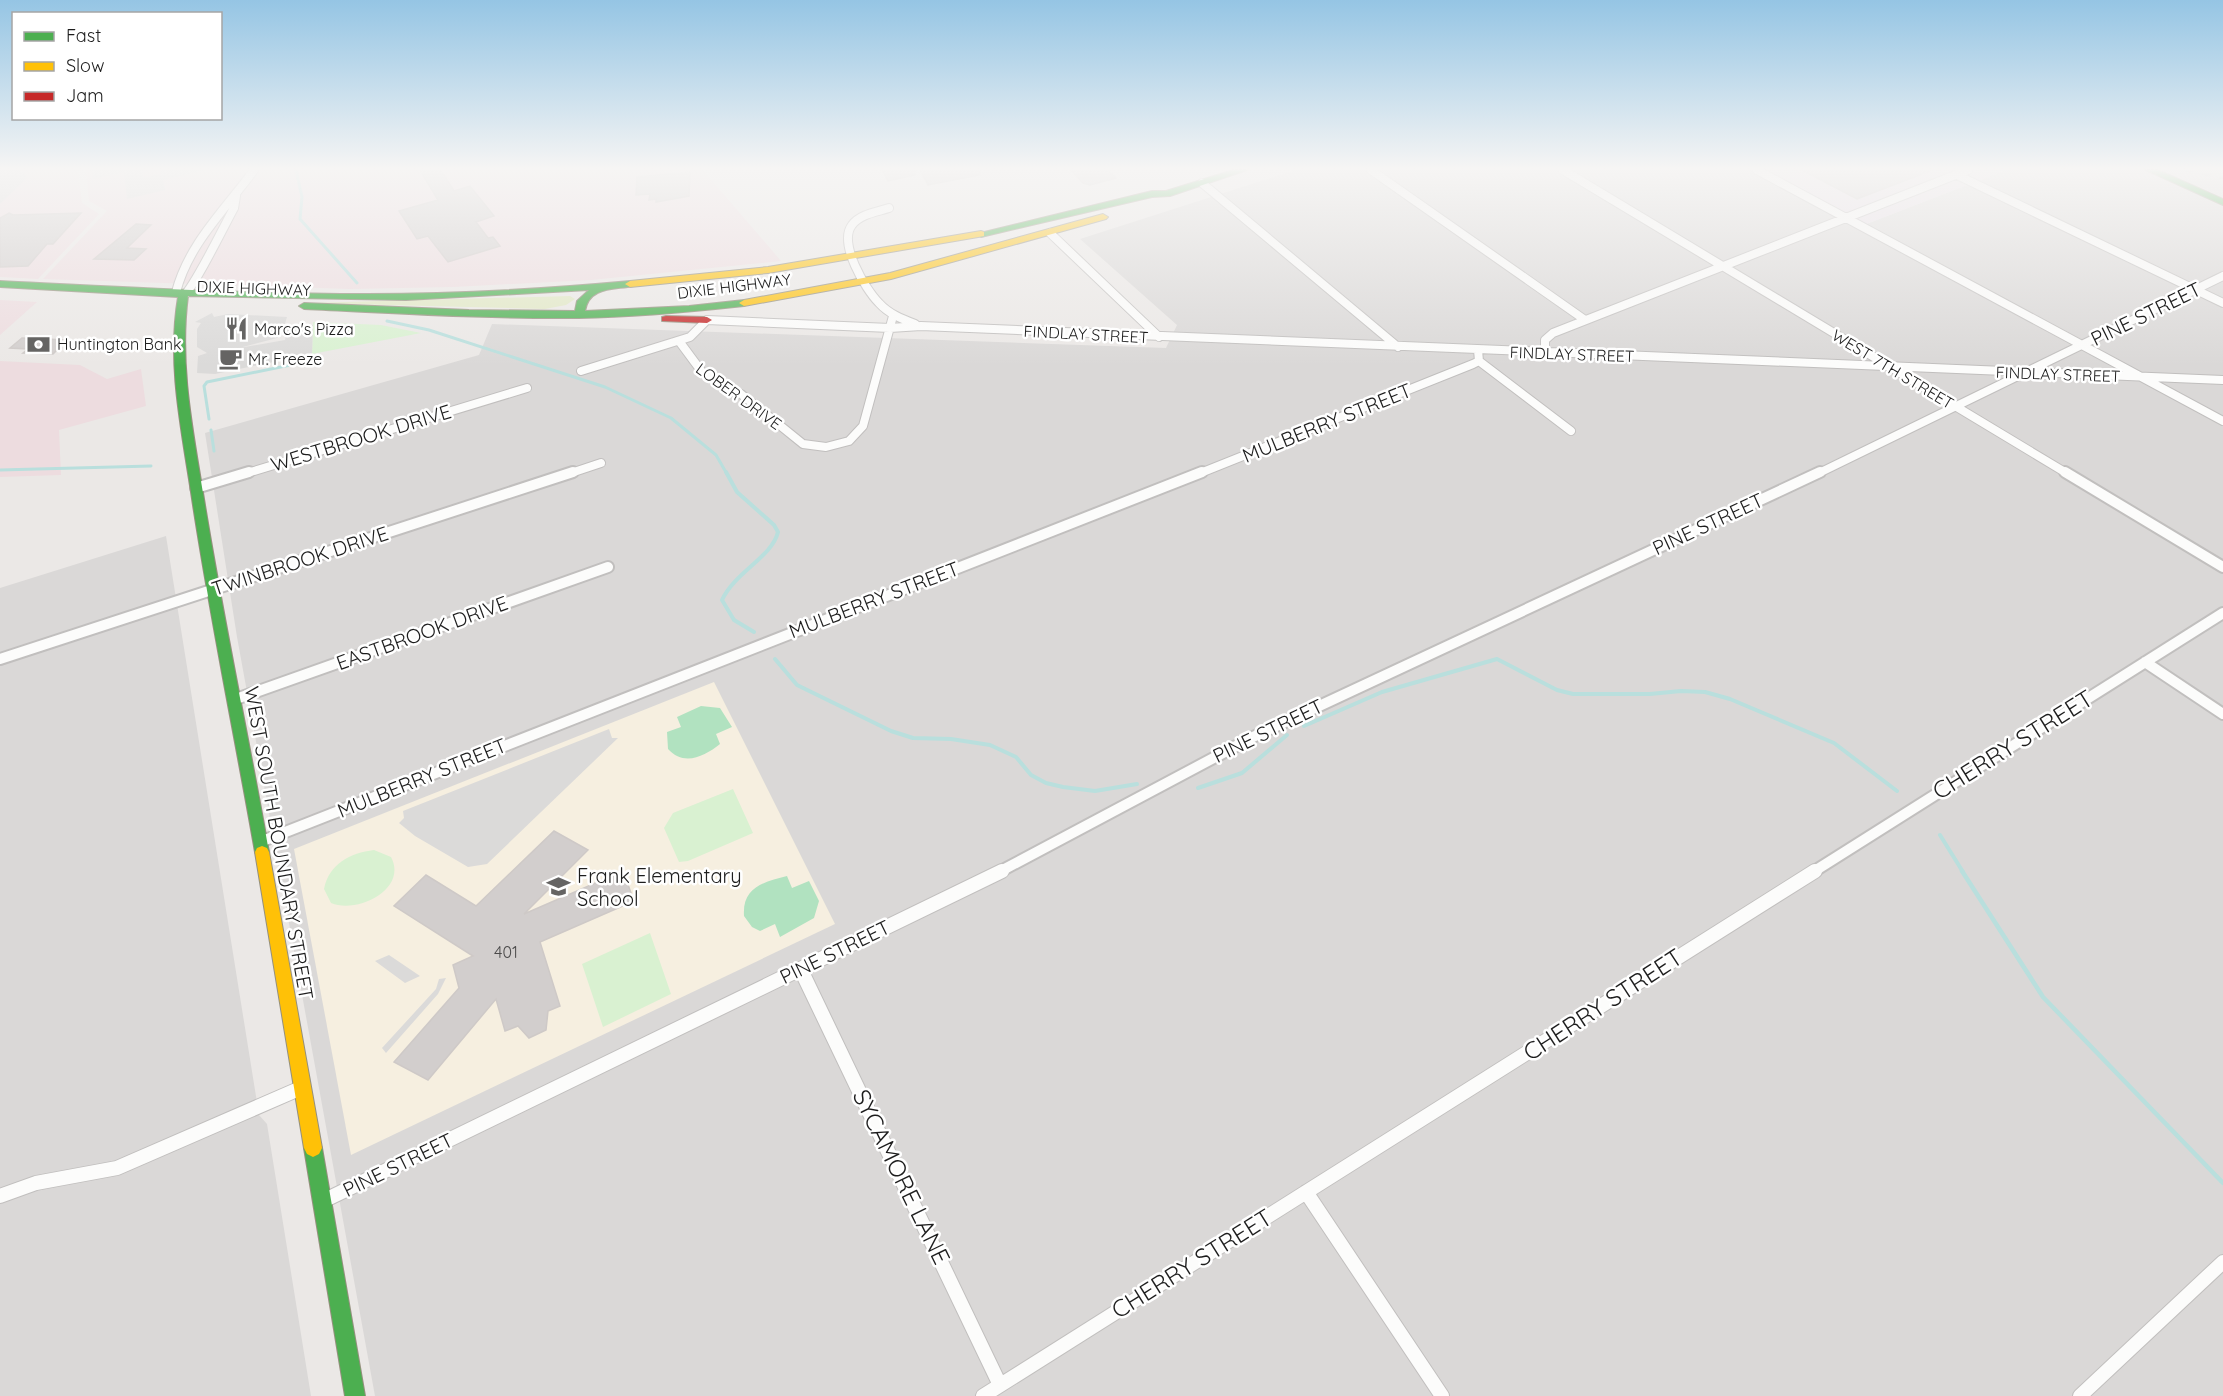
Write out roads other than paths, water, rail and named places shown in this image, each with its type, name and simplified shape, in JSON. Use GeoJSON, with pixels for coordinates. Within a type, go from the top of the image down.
{"type":"FeatureCollection","features":[{"type":"Feature","properties":{"kind":"main road","name":"DIXIE HIGHWAY"},"geometry":{"type":"LineString","coordinates":[[0,284],[289,300],[598,288],[737,275],[853,259],[980,235]]}},
{"type":"Feature","properties":{"kind":"main road","name":"DIXIE HIGHWAY"},"geometry":{"type":"LineString","coordinates":[[0,294],[182,295],[579,315],[727,305],[865,283],[937,266],[1043,235]]}},
{"type":"Feature","properties":{"kind":"main road"},"geometry":{"type":"LineString","coordinates":[[598,288],[581,303],[579,315],[707,320]]}},
{"type":"Feature","properties":{"kind":"main road","name":"WEST SOUTH BOUNDARY STREET"},"geometry":{"type":"LineString","coordinates":[[182,295],[178,332],[195,488],[211,590],[236,699],[355,1396]]}},
{"type":"Feature","properties":{"kind":"street","name":"WEST SOUTH BOUNDARY STREET"},"geometry":{"type":"LineString","coordinates":[[182,295],[178,280],[203,235]]}},
{"type":"Feature","properties":{"kind":"street","name":"WEST SOUTH BOUNDARY STREET"},"geometry":{"type":"LineString","coordinates":[[182,295],[219,235]]}},
{"type":"Feature","properties":{"kind":"street","name":"FINDLAY STREET"},"geometry":{"type":"LineString","coordinates":[[848,235],[846,241],[853,259],[874,301],[893,316],[921,326]]}},
{"type":"Feature","properties":{"kind":"street"},"geometry":{"type":"LineString","coordinates":[[1052,235],[1159,337]]}},
{"type":"Feature","properties":{"kind":"street"},"geometry":{"type":"LineString","coordinates":[[1264,235],[1398,347]]}},
{"type":"Feature","properties":{"kind":"street"},"geometry":{"type":"LineString","coordinates":[[1463,235],[1585,321]]}},
{"type":"Feature","properties":{"kind":"street","name":"WEST 7TH STREET"},"geometry":{"type":"LineString","coordinates":[[1670,235],[2223,567]]}},
{"type":"Feature","properties":{"kind":"street"},"geometry":{"type":"LineString","coordinates":[[1545,353],[1548,336],[1803,235]]}},
{"type":"Feature","properties":{"kind":"street"},"geometry":{"type":"LineString","coordinates":[[1878,235],[2223,421]]}},
{"type":"Feature","properties":{"kind":"street"},"geometry":{"type":"LineString","coordinates":[[2081,235],[2223,303]]}},
{"type":"Feature","properties":{"kind":"street","name":"PINE STREET"},"geometry":{"type":"LineString","coordinates":[[321,1202],[980,882],[1253,736],[2027,373],[2223,276]]}},
{"type":"Feature","properties":{"kind":"street","name":"LOBER DRIVE"},"geometry":{"type":"LineString","coordinates":[[679,341],[702,372],[741,394],[803,444],[826,447],[849,441],[863,426],[893,316]]}},
{"type":"Feature","properties":{"kind":"street"},"geometry":{"type":"LineString","coordinates":[[581,371],[679,341],[696,334],[707,320]]}},
{"type":"Feature","properties":{"kind":"street","name":"FINDLAY STREET"},"geometry":{"type":"LineString","coordinates":[[707,320],[890,328],[921,326],[1398,347],[1478,356],[1545,353],[2223,380]]}},
{"type":"Feature","properties":{"kind":"street"},"geometry":{"type":"LineString","coordinates":[[1478,356],[1571,431]]}},
{"type":"Feature","properties":{"kind":"street","name":"MULBERRY STREET"},"geometry":{"type":"LineString","coordinates":[[260,842],[1315,428],[1478,356]]}},
{"type":"Feature","properties":{"kind":"street","name":"WESTBROOK DRIVE"},"geometry":{"type":"LineString","coordinates":[[195,488],[527,388]]}},
{"type":"Feature","properties":{"kind":"street","name":"TWINBROOK DRIVE"},"geometry":{"type":"LineString","coordinates":[[0,659],[601,463]]}},
{"type":"Feature","properties":{"kind":"street","name":"EASTBROOK DRIVE"},"geometry":{"type":"LineString","coordinates":[[236,699],[608,567]]}},
{"type":"Feature","properties":{"kind":"street","name":"CHERRY STREET"},"geometry":{"type":"LineString","coordinates":[[983,1396],[2223,613]]}},
{"type":"Feature","properties":{"kind":"street"},"geometry":{"type":"LineString","coordinates":[[2145,662],[2223,714]]}},
{"type":"Feature","properties":{"kind":"street","name":"SYCAMORE LANE"},"geometry":{"type":"LineString","coordinates":[[801,970],[1000,1385]]}},
{"type":"Feature","properties":{"kind":"street"},"geometry":{"type":"LineString","coordinates":[[0,1196],[36,1182],[117,1168],[301,1088]]}},
{"type":"Feature","properties":{"kind":"street"},"geometry":{"type":"LineString","coordinates":[[1306,1192],[1442,1396]]}},
{"type":"Feature","properties":{"kind":"street"},"geometry":{"type":"LineString","coordinates":[[2080,1396],[2223,1262]]}},
{"type":"Feature","properties":{"kind":"waterway"},"geometry":{"type":"LineString","coordinates":[[314,235],[357,283]]}},
{"type":"Feature","properties":{"kind":"waterway"},"geometry":{"type":"LineString","coordinates":[[387,321],[429,330],[605,387],[671,418],[716,455],[727,474]]}},
{"type":"Feature","properties":{"kind":"waterway"},"geometry":{"type":"LineString","coordinates":[[209,419],[204,386],[207,382],[320,359]]}},
{"type":"Feature","properties":{"kind":"waterway"},"geometry":{"type":"LineString","coordinates":[[211,430],[214,451]]}},
{"type":"Feature","properties":{"kind":"waterway"},"geometry":{"type":"LineString","coordinates":[[0,470],[151,466]]}},
{"type":"Feature","properties":{"kind":"waterway"},"geometry":{"type":"LineString","coordinates":[[726,472],[737,492],[774,525],[778,532],[769,549],[735,581],[722,600],[734,620],[754,632]]}},
{"type":"Feature","properties":{"kind":"waterway"},"geometry":{"type":"LineString","coordinates":[[775,659],[797,685],[891,731],[913,738],[951,739],[990,745],[1016,757],[1031,775],[1046,783],[1063,787],[1095,791],[1137,784]]}},
{"type":"Feature","properties":{"kind":"waterway"},"geometry":{"type":"LineString","coordinates":[[1304,726],[1382,692],[1497,659],[1557,690],[1573,694],[1650,694],[1681,691],[1705,692],[1730,699],[1834,743],[1897,791]]}},
{"type":"Feature","properties":{"kind":"waterway"},"geometry":{"type":"LineString","coordinates":[[1198,788],[1242,773],[1287,735]]}},
{"type":"Feature","properties":{"kind":"waterway"},"geometry":{"type":"LineString","coordinates":[[1940,835],[1963,872]]}},
{"type":"Feature","properties":{"kind":"waterway"},"geometry":{"type":"LineString","coordinates":[[1962,871],[2043,997],[2223,1183]]}},
{"type":"Feature","properties":{"kind":"place","name":"Marco's Pizza"},"geometry":{"type":"Point","coordinates":[236,329]}},
{"type":"Feature","properties":{"kind":"place","name":"Huntington Bank"},"geometry":{"type":"Point","coordinates":[39,344]}},
{"type":"Feature","properties":{"kind":"place","name":"Mr. Freeze"},"geometry":{"type":"Point","coordinates":[230,359]}},
{"type":"Feature","properties":{"kind":"place","name":"Frank Elementary School"},"geometry":{"type":"Point","coordinates":[559,887]}}]}
